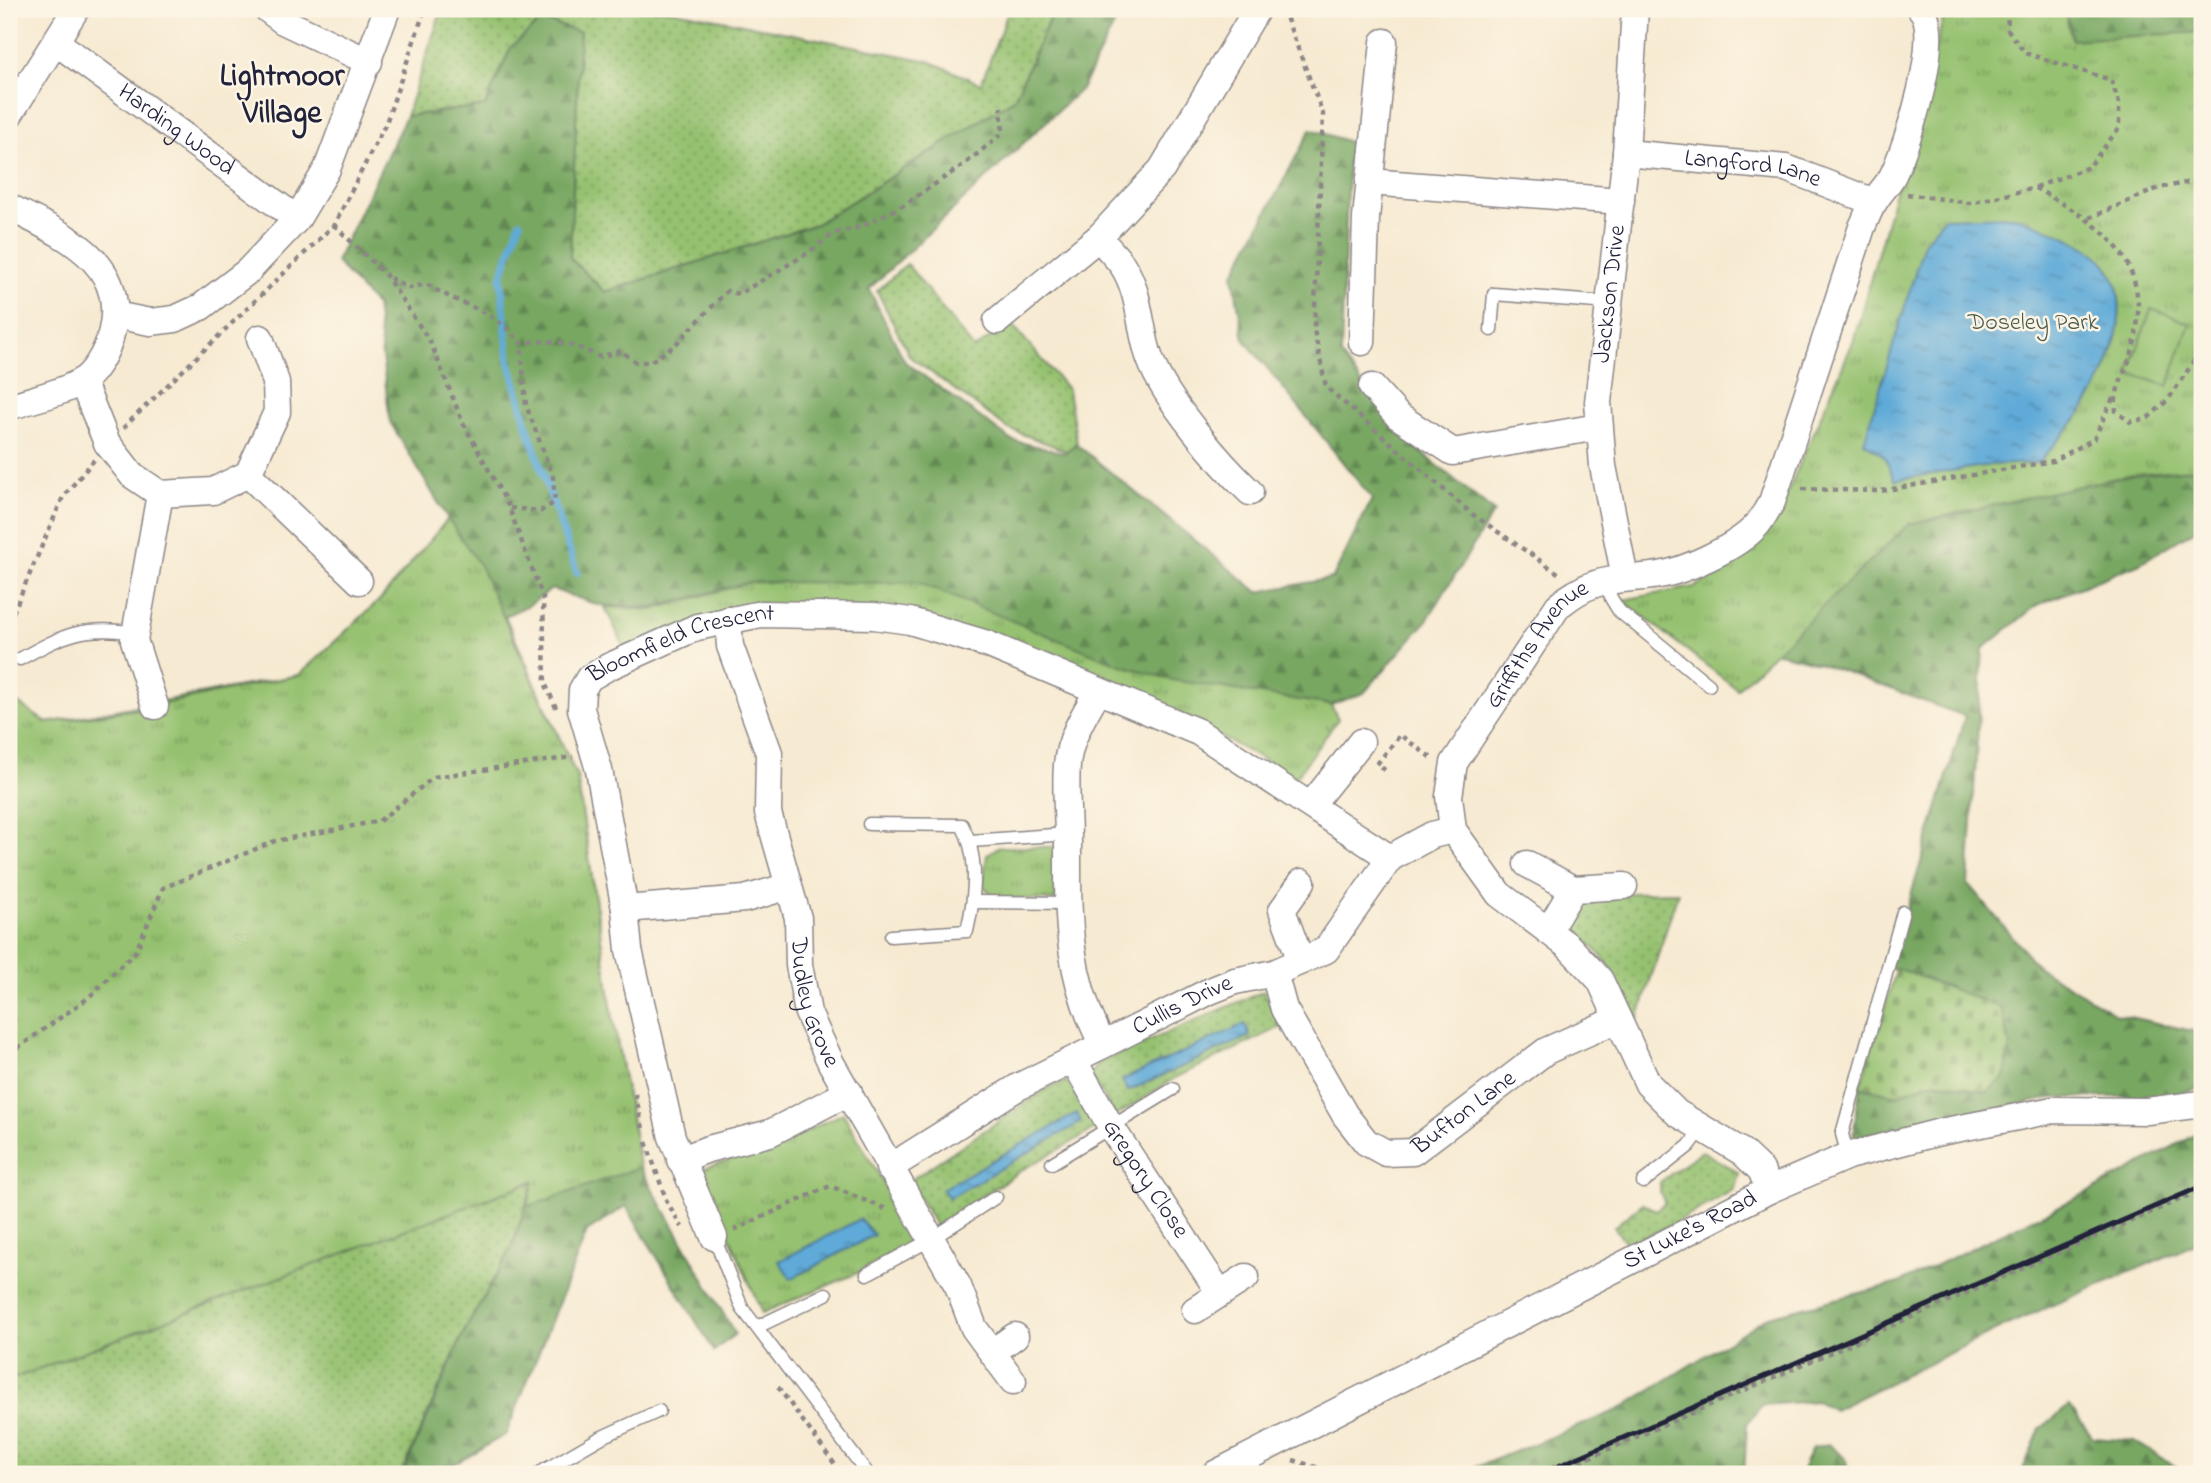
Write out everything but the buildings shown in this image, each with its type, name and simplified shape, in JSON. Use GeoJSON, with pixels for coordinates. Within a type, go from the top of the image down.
{"type":"FeatureCollection","features":[{"type":"Feature","properties":{"kind":"street"},"geometry":{"type":"LineString","coordinates":[[9,115],[76,9]]}},
{"type":"Feature","properties":{"kind":"street"},"geometry":{"type":"LineString","coordinates":[[267,9],[283,20],[369,62]]}},
{"type":"Feature","properties":{"kind":"street"},"geometry":{"type":"LineString","coordinates":[[115,316],[150,322],[175,319],[201,307],[248,271],[297,219],[327,169],[387,9]]}},
{"type":"Feature","properties":{"kind":"street"},"geometry":{"type":"LineString","coordinates":[[997,321],[1098,237],[1162,169],[1257,9]]}},
{"type":"Feature","properties":{"kind":"street","name":"Jackson Drive"},"geometry":{"type":"LineString","coordinates":[[1616,579],[1598,427],[1626,153],[1634,9]]}},
{"type":"Feature","properties":{"kind":"street","name":"Griffiths Avenue"},"geometry":{"type":"LineString","coordinates":[[1769,1190],[1761,1170],[1742,1152],[1677,1113],[1648,1084],[1600,980],[1568,946],[1499,894],[1453,830],[1448,796],[1454,763],[1558,606],[1582,587],[1616,579],[1655,576],[1685,568],[1742,538],[1758,524],[1772,502],[1862,227],[1881,192],[1914,115],[1929,44],[1929,23],[1921,9]]}},
{"type":"Feature","properties":{"kind":"street","name":"Harding Wood"},"geometry":{"type":"LineString","coordinates":[[56,42],[297,219]]}},
{"type":"Feature","properties":{"kind":"street"},"geometry":{"type":"LineString","coordinates":[[1362,342],[1369,181],[1384,42]]}},
{"type":"Feature","properties":{"kind":"street","name":"Langford Lane"},"geometry":{"type":"LineString","coordinates":[[1626,153],[1786,168],[1881,192]]}},
{"type":"Feature","properties":{"kind":"street"},"geometry":{"type":"LineString","coordinates":[[1369,181],[1621,201]]}},
{"type":"Feature","properties":{"kind":"street"},"geometry":{"type":"LineString","coordinates":[[9,207],[61,233],[93,256],[110,287],[115,316],[109,340],[99,360],[82,382],[9,407]]}},
{"type":"Feature","properties":{"kind":"street"},"geometry":{"type":"LineString","coordinates":[[1098,237],[1124,268],[1137,300],[1150,360],[1220,463],[1250,492]]}},
{"type":"Feature","properties":{"kind":"street"},"geometry":{"type":"LineString","coordinates":[[82,382],[107,443],[132,475],[160,494],[213,491],[248,474],[277,412],[276,382],[260,338]]}},
{"type":"Feature","properties":{"kind":"street"},"geometry":{"type":"LineString","coordinates":[[1372,387],[1398,416],[1453,452],[1598,427]]}},
{"type":"Feature","properties":{"kind":"street"},"geometry":{"type":"LineString","coordinates":[[248,474],[359,581]]}},
{"type":"Feature","properties":{"kind":"street"},"geometry":{"type":"LineString","coordinates":[[155,706],[134,640],[160,494]]}},
{"type":"Feature","properties":{"kind":"street","name":"Bloomfield Crescent"},"geometry":{"type":"LineString","coordinates":[[721,1235],[680,1160],[672,1137],[629,950],[625,909],[599,770],[581,709],[582,690],[589,678],[608,667],[697,627],[761,614],[874,616],[910,621],[987,644],[1198,732],[1390,858]]}},
{"type":"Feature","properties":{"kind":"street","name":"Dudley Grove"},"geometry":{"type":"LineString","coordinates":[[728,620],[730,646],[769,753],[768,813],[798,918],[799,965],[808,1013],[831,1063],[958,1286],[974,1328],[1013,1381]]}},
{"type":"Feature","properties":{"kind":"street"},"geometry":{"type":"LineString","coordinates":[[1098,691],[1079,723],[1067,764],[1068,904],[1076,978],[1087,1015],[1102,1045]]}},
{"type":"Feature","properties":{"kind":"street"},"geometry":{"type":"LineString","coordinates":[[1311,806],[1361,742]]}},
{"type":"Feature","properties":{"kind":"street","name":"Cullis Drive"},"geometry":{"type":"LineString","coordinates":[[889,1168],[1018,1087],[1210,991],[1235,981],[1274,973],[1326,950],[1390,858],[1432,835],[1453,830]]}},
{"type":"Feature","properties":{"kind":"street"},"geometry":{"type":"LineString","coordinates":[[1527,864],[1573,889],[1624,886]]}},
{"type":"Feature","properties":{"kind":"street"},"geometry":{"type":"LineString","coordinates":[[1301,961],[1282,910],[1302,882]]}},
{"type":"Feature","properties":{"kind":"street"},"geometry":{"type":"LineString","coordinates":[[625,909],[745,899],[789,886]]}},
{"type":"Feature","properties":{"kind":"street"},"geometry":{"type":"LineString","coordinates":[[1548,931],[1573,889]]}},
{"type":"Feature","properties":{"kind":"street","name":"Bufton Lane"},"geometry":{"type":"LineString","coordinates":[[1274,973],[1284,1009],[1345,1115],[1366,1142],[1386,1153],[1413,1152],[1546,1051],[1618,1019]]}},
{"type":"Feature","properties":{"kind":"street","name":"Gregory Close"},"geometry":{"type":"LineString","coordinates":[[1074,1061],[1111,1127],[1220,1293]]}},
{"type":"Feature","properties":{"kind":"street"},"geometry":{"type":"LineString","coordinates":[[680,1160],[708,1149],[770,1133],[849,1092]]}},
{"type":"Feature","properties":{"kind":"street","name":"St Luke's Road"},"geometry":{"type":"LineString","coordinates":[[1216,1474],[1769,1190],[1848,1156],[1940,1132],[2053,1111],[2147,1111],[2202,1104]]}},
{"type":"Feature","properties":{"kind":"street"},"geometry":{"type":"LineString","coordinates":[[1195,1310],[1246,1277]]}},
{"type":"Feature","properties":{"kind":"street"},"geometry":{"type":"LineString","coordinates":[[993,1352],[1015,1336]]}},
{"type":"Feature","properties":{"kind":"lane"},"geometry":{"type":"LineString","coordinates":[[1491,330],[1494,294],[1609,303]]}},
{"type":"Feature","properties":{"kind":"lane"},"geometry":{"type":"LineString","coordinates":[[1616,579],[1611,598],[1619,611],[1709,684]]}},
{"type":"Feature","properties":{"kind":"lane"},"geometry":{"type":"LineString","coordinates":[[20,659],[54,640],[87,630],[102,628],[136,633]]}},
{"type":"Feature","properties":{"kind":"lane"},"geometry":{"type":"LineString","coordinates":[[869,824],[962,825],[971,841],[974,901],[967,931],[891,936]]}},
{"type":"Feature","properties":{"kind":"lane"},"geometry":{"type":"LineString","coordinates":[[971,841],[1068,834]]}},
{"type":"Feature","properties":{"kind":"lane"},"geometry":{"type":"LineString","coordinates":[[974,901],[1068,904]]}},
{"type":"Feature","properties":{"kind":"lane"},"geometry":{"type":"LineString","coordinates":[[1848,1156],[1842,1134],[1903,912]]}},
{"type":"Feature","properties":{"kind":"lane"},"geometry":{"type":"LineString","coordinates":[[1052,1163],[1173,1089]]}},
{"type":"Feature","properties":{"kind":"lane"},"geometry":{"type":"LineString","coordinates":[[1643,1182],[1689,1146],[1702,1129]]}},
{"type":"Feature","properties":{"kind":"lane"},"geometry":{"type":"LineString","coordinates":[[867,1274],[930,1240],[996,1197]]}},
{"type":"Feature","properties":{"kind":"lane"},"geometry":{"type":"LineString","coordinates":[[721,1235],[742,1308],[867,1474]]}},
{"type":"Feature","properties":{"kind":"lane"},"geometry":{"type":"LineString","coordinates":[[757,1327],[826,1294]]}},
{"type":"Feature","properties":{"kind":"lane"},"geometry":{"type":"LineString","coordinates":[[538,1474],[600,1438],[659,1411]]}},
{"type":"Feature","properties":{"kind":"path"},"geometry":{"type":"LineString","coordinates":[[1881,192],[1970,203],[2035,188],[2090,167],[2119,128],[2119,103],[2111,80],[2025,53],[2008,30],[2007,9]]}},
{"type":"Feature","properties":{"kind":"path"},"geometry":{"type":"LineString","coordinates":[[521,343],[551,340],[576,345],[600,357],[621,351],[636,362],[650,362],[674,345],[727,291],[739,294],[808,253],[833,234],[862,226],[904,205],[967,163],[1003,133],[1001,107]]}},
{"type":"Feature","properties":{"kind":"path"},"geometry":{"type":"LineString","coordinates":[[2090,218],[2159,188],[2196,181],[2202,193]]}},
{"type":"Feature","properties":{"kind":"path"},"geometry":{"type":"LineString","coordinates":[[1802,489],[1881,491],[2053,461],[2094,439],[2133,348],[2138,324],[2137,297],[2132,275],[2117,246],[2090,218],[2035,188]]}},
{"type":"Feature","properties":{"kind":"path"},"geometry":{"type":"LineString","coordinates":[[387,277],[409,288],[427,284],[443,294],[475,305],[506,324],[521,343],[526,405],[552,477],[555,502],[541,511],[510,508]]}},
{"type":"Feature","properties":{"kind":"path"},"geometry":{"type":"LineString","coordinates":[[2114,396],[2116,411],[2130,422],[2148,418],[2168,400],[2202,349]]}},
{"type":"Feature","properties":{"kind":"path"},"geometry":{"type":"LineString","coordinates":[[1385,770],[1377,764],[1400,734],[1440,764]]}},
{"type":"Feature","properties":{"kind":"path"},"geometry":{"type":"LineString","coordinates":[[9,1054],[88,998],[136,951],[163,888],[275,841],[379,821],[434,778],[578,756]]}},
{"type":"Feature","properties":{"kind":"path"},"geometry":{"type":"LineString","coordinates":[[721,1235],[830,1186],[891,1210]]}},
{"type":"Feature","properties":{"kind":"path"},"geometry":{"type":"LineString","coordinates":[[1552,1474],[2202,1190]]}},
{"type":"Feature","properties":{"kind":"path"},"geometry":{"type":"LineString","coordinates":[[1262,1451],[1322,1469],[1378,1474]]}},
{"type":"Feature","properties":{"kind":"green space"},"geometry":{"type":"Polygon","coordinates":[[[442,9],[666,9],[929,61],[981,84],[1009,9],[1054,9],[1014,99],[816,224],[605,292],[570,258],[580,32],[511,47],[485,106],[406,116],[442,9]]]}},
{"type":"Feature","properties":{"kind":"green space"},"geometry":{"type":"Polygon","coordinates":[[[1054,9],[1122,9],[1082,88],[869,289],[905,362],[1011,440],[1065,453],[1076,444],[1258,592],[1333,578],[1372,499],[1244,339],[1233,275],[1311,129],[1349,142],[1341,355],[1398,433],[1494,512],[1426,622],[1364,693],[1331,705],[1163,680],[1120,668],[920,587],[751,582],[653,608],[598,605],[552,589],[529,605],[505,616],[577,777],[613,1019],[640,1167],[735,1334],[714,1351],[626,1206],[587,1232],[506,1434],[438,1474],[423,1474],[405,1468],[463,1334],[512,1247],[534,1181],[9,1380],[47,723],[299,675],[382,598],[448,519],[390,422],[376,306],[336,262],[406,116],[485,106],[511,47],[542,20],[580,32],[570,258],[605,292],[816,224],[1014,99],[1054,9]]]}},
{"type":"Feature","properties":{"kind":"green space","name":"Doseley Park"},"geometry":{"type":"Polygon","coordinates":[[[1946,9],[2064,9],[2072,40],[2202,32],[2202,468],[2133,474],[1909,524],[1737,689],[1622,600],[1694,587],[1720,574],[1778,514],[1853,342],[1946,9]]]}},
{"type":"Feature","properties":{"kind":"green space"},"geometry":{"type":"Polygon","coordinates":[[[2064,9],[2202,9],[2202,32],[2072,40],[2064,9]]]}},
{"type":"Feature","properties":{"kind":"green space"},"geometry":{"type":"Polygon","coordinates":[[[907,264],[974,349],[1011,323],[1068,390],[1077,443],[1067,451],[1009,429],[910,357],[877,291],[907,264]]]}},
{"type":"Feature","properties":{"kind":"green space"},"geometry":{"type":"Polygon","coordinates":[[[2151,309],[2190,323],[2168,386],[2129,373],[2151,309]]]}},
{"type":"Feature","properties":{"kind":"green space"},"geometry":{"type":"Polygon","coordinates":[[[2202,468],[2202,526],[2140,563],[2037,605],[1983,649],[1968,884],[2038,967],[2116,1014],[2202,1033],[2202,1088],[2164,1096],[2052,1098],[1853,1137],[1860,1086],[1895,1095],[1935,1081],[1987,1092],[1949,987],[1889,968],[1965,716],[1821,664],[1772,652],[1909,524],[2133,474],[2202,468]]]}},
{"type":"Feature","properties":{"kind":"green space"},"geometry":{"type":"Polygon","coordinates":[[[448,519],[480,566],[577,777],[613,1019],[640,1167],[527,1207],[534,1181],[9,1380],[9,697],[47,723],[155,706],[299,675],[382,598],[448,519]]]}},
{"type":"Feature","properties":{"kind":"green space"},"geometry":{"type":"Polygon","coordinates":[[[751,582],[919,583],[1118,664],[1172,680],[1331,705],[1338,719],[1296,777],[1164,707],[843,612],[624,647],[605,607],[652,610],[751,582]]]}},
{"type":"Feature","properties":{"kind":"green space"},"geometry":{"type":"Polygon","coordinates":[[[998,847],[1054,847],[1056,900],[994,898],[983,885],[987,855],[998,847]]]}},
{"type":"Feature","properties":{"kind":"green space"},"geometry":{"type":"Polygon","coordinates":[[[1678,892],[1638,1019],[1605,960],[1570,922],[1586,894],[1678,892]]]}},
{"type":"Feature","properties":{"kind":"green space"},"geometry":{"type":"Polygon","coordinates":[[[1897,968],[2001,1008],[2010,1045],[2005,1077],[1987,1092],[1935,1081],[1895,1095],[1860,1086],[1897,968]]]}},
{"type":"Feature","properties":{"kind":"green space"},"geometry":{"type":"Polygon","coordinates":[[[1264,991],[1281,1027],[1175,1078],[1116,1116],[1090,1075],[1100,1062],[1264,991]]]}},
{"type":"Feature","properties":{"kind":"green space"},"geometry":{"type":"Polygon","coordinates":[[[1067,1081],[1099,1127],[1020,1171],[936,1227],[909,1181],[1048,1088],[1067,1081]]]}},
{"type":"Feature","properties":{"kind":"green space"},"geometry":{"type":"Polygon","coordinates":[[[843,1113],[917,1241],[855,1274],[762,1313],[701,1169],[780,1144],[843,1113]]]}},
{"type":"Feature","properties":{"kind":"green space"},"geometry":{"type":"Polygon","coordinates":[[[2202,1131],[2202,1241],[2009,1324],[1834,1410],[1816,1401],[1762,1405],[1747,1424],[1744,1474],[1459,1474],[1618,1410],[1769,1316],[1899,1283],[2093,1190],[2202,1131]]]}},
{"type":"Feature","properties":{"kind":"green space"},"geometry":{"type":"Polygon","coordinates":[[[1702,1151],[1739,1173],[1735,1189],[1668,1227],[1627,1244],[1614,1227],[1642,1204],[1656,1210],[1665,1203],[1660,1192],[1660,1182],[1702,1151]]]}},
{"type":"Feature","properties":{"kind":"green space"},"geometry":{"type":"Polygon","coordinates":[[[535,1180],[512,1247],[463,1334],[401,1474],[9,1474],[9,1380],[535,1180]]]}},
{"type":"Feature","properties":{"kind":"green space"},"geometry":{"type":"Polygon","coordinates":[[[2069,1406],[2093,1438],[2134,1441],[2187,1474],[2021,1474],[2040,1429],[2069,1406]]]}},
{"type":"Feature","properties":{"kind":"green space"},"geometry":{"type":"Polygon","coordinates":[[[1828,1444],[1846,1459],[1848,1474],[1800,1474],[1812,1448],[1828,1444]]]}},
{"type":"Feature","properties":{"kind":"water"},"geometry":{"type":"Polygon","coordinates":[[[2014,216],[2078,243],[2108,267],[2116,283],[2119,320],[2116,340],[2102,377],[2079,416],[2039,463],[1989,465],[1895,480],[1884,456],[1864,442],[1924,243],[1944,218],[2014,216]]]}},
{"type":"Feature","properties":{"kind":"water"},"geometry":{"type":"Polygon","coordinates":[[[1245,1024],[1250,1036],[1128,1091],[1122,1080],[1245,1024]]]}},
{"type":"Feature","properties":{"kind":"water"},"geometry":{"type":"Polygon","coordinates":[[[1077,1113],[1081,1122],[949,1198],[942,1189],[1077,1113]]]}},
{"type":"Feature","properties":{"kind":"water"},"geometry":{"type":"Polygon","coordinates":[[[860,1219],[874,1235],[791,1279],[779,1261],[860,1219]]]}},
{"type":"Feature","properties":{"kind":"waterway"},"geometry":{"type":"LineString","coordinates":[[520,222],[501,278],[509,360],[530,435],[577,573]]}},
{"type":"Feature","properties":{"kind":"railway"},"geometry":{"type":"LineString","coordinates":[[1540,1474],[2202,1186]]}},
{"type":"Feature","properties":{"kind":"district","name":"Lightmoor Village"},"geometry":{"type":"Point","coordinates":[282,96]}}]}
